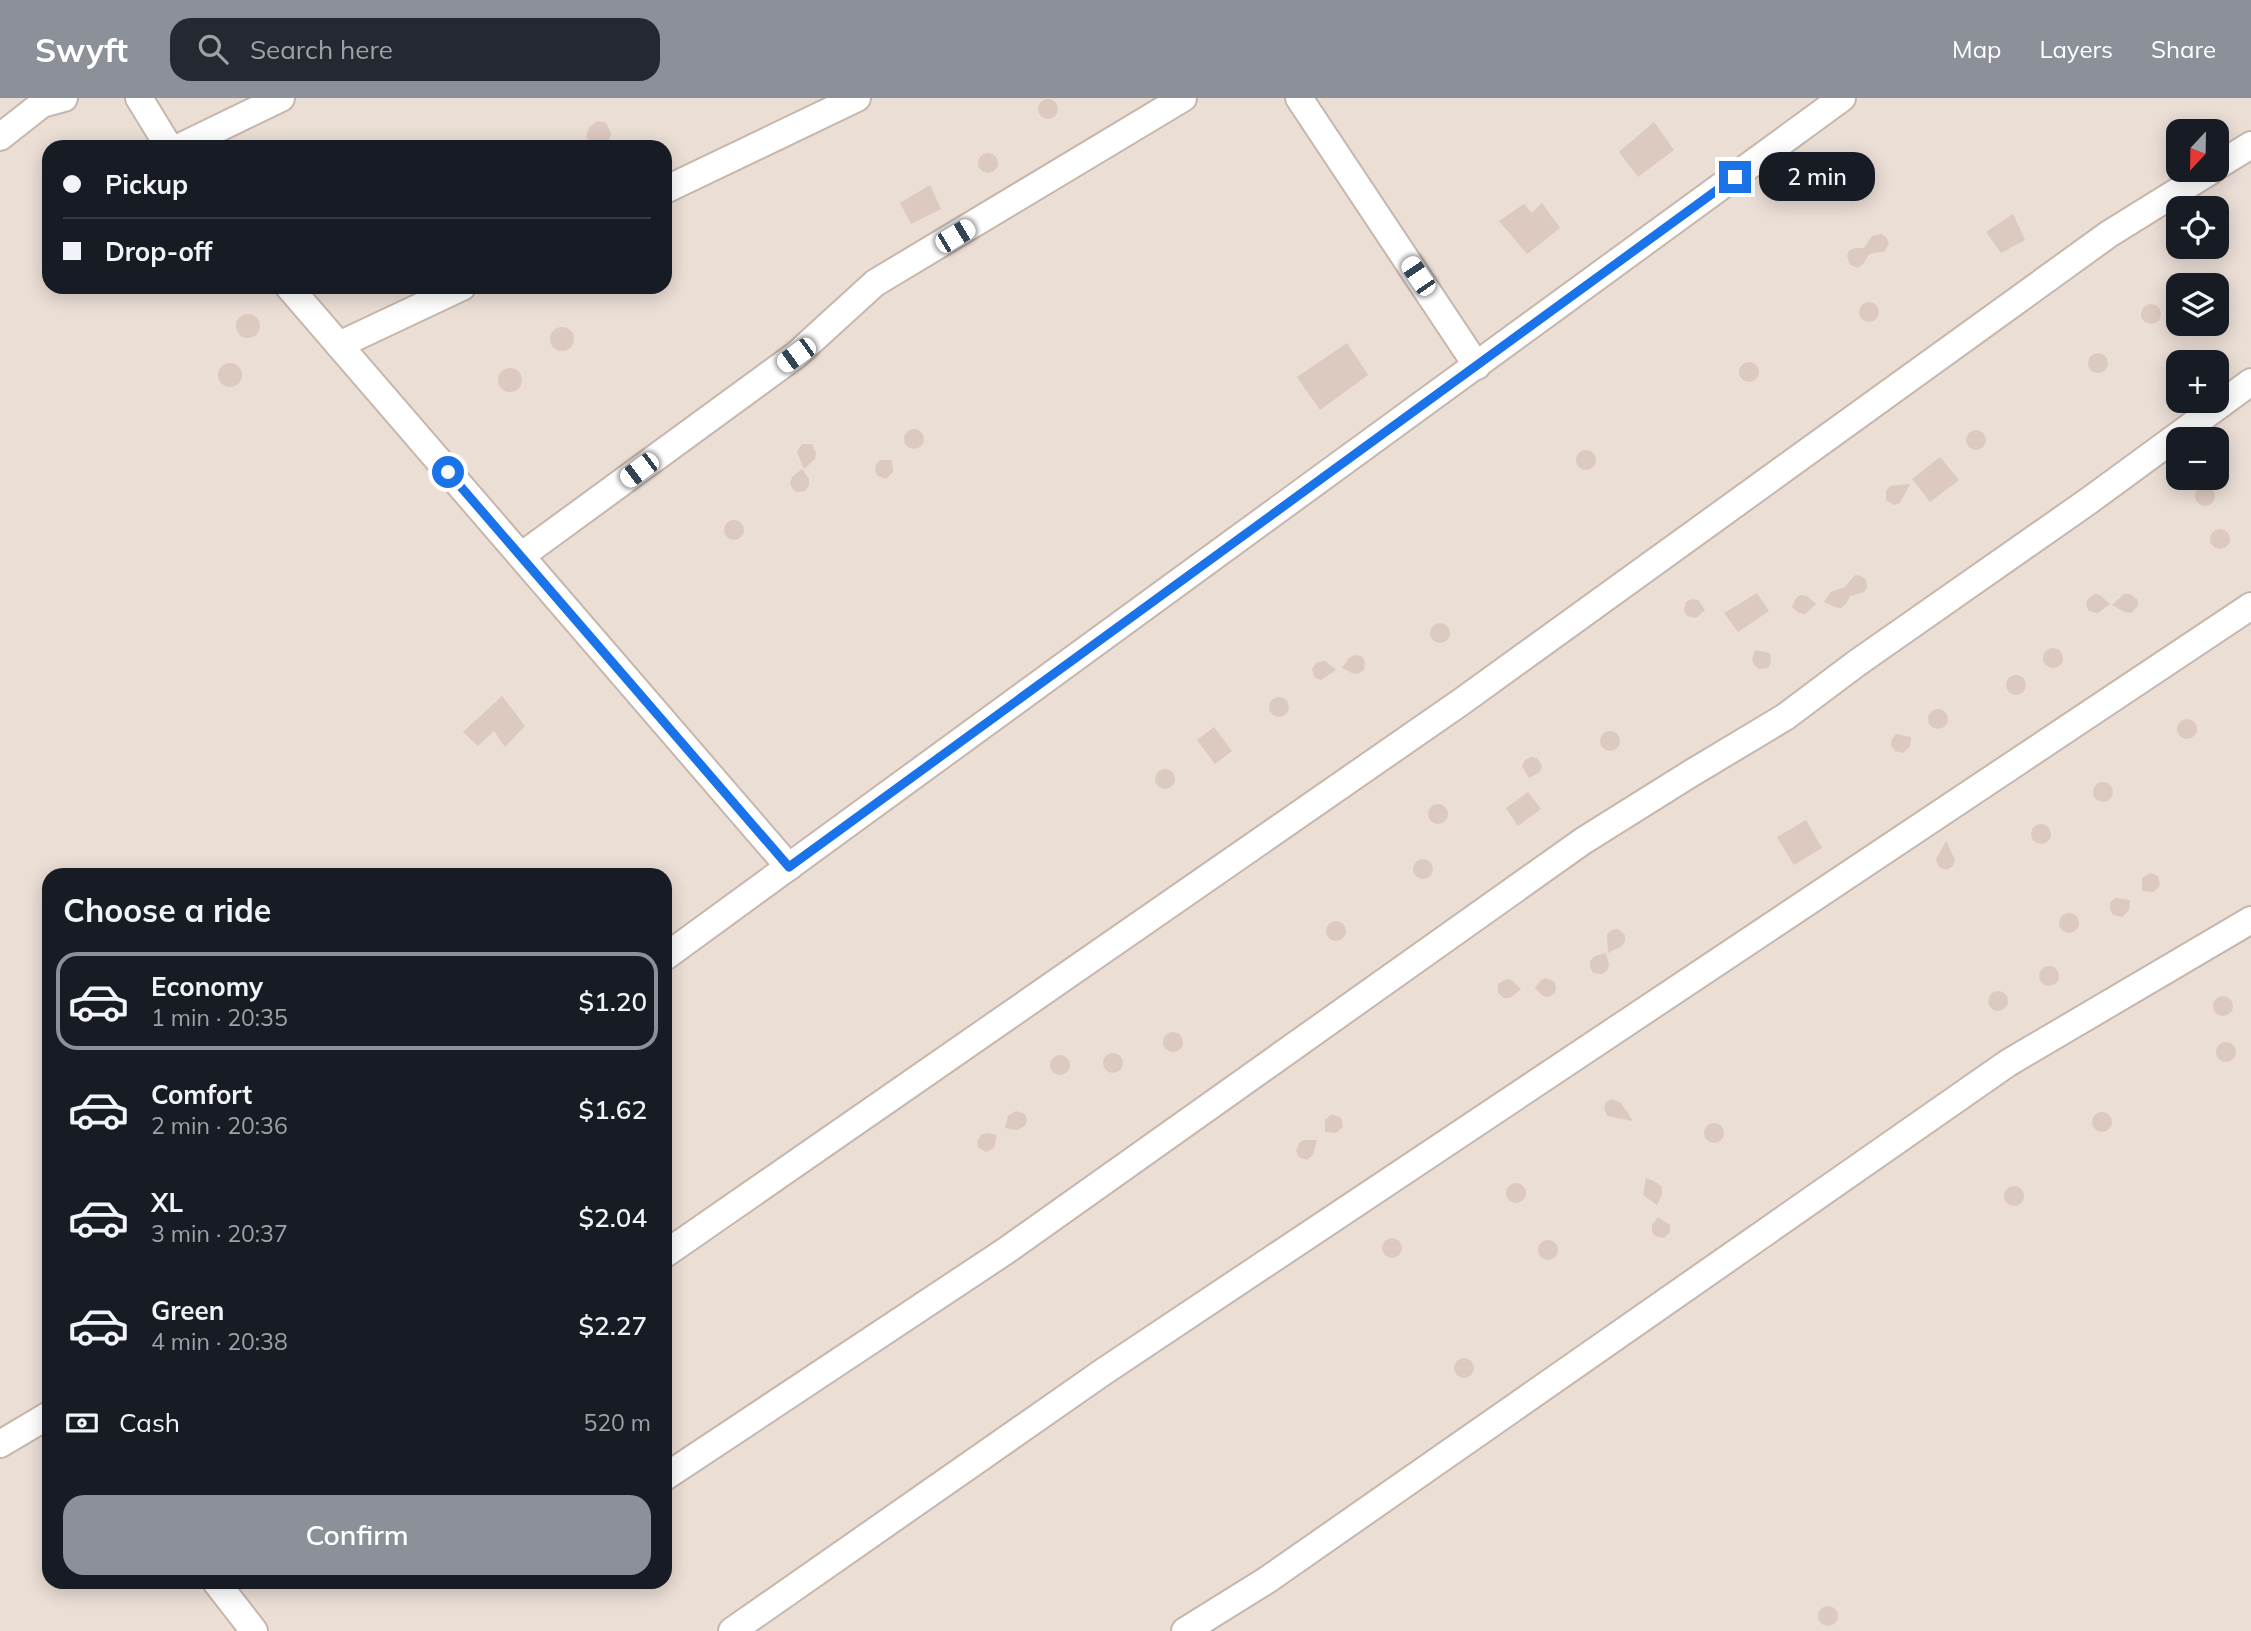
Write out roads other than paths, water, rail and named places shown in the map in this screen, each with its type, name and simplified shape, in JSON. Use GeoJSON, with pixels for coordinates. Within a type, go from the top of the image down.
{"type":"FeatureCollection","features":[{"type":"Feature","properties":{"kind":"street"},"geometry":{"type":"LineString","coordinates":[[0,137],[42,103],[64,98]]}},
{"type":"Feature","properties":{"kind":"street"},"geometry":{"type":"LineString","coordinates":[[139,98],[165,140]]}},
{"type":"Feature","properties":{"kind":"street"},"geometry":{"type":"LineString","coordinates":[[194,140],[281,98]]}},
{"type":"Feature","properties":{"kind":"street"},"geometry":{"type":"LineString","coordinates":[[672,187],[857,98]]}},
{"type":"Feature","properties":{"kind":"street"},"geometry":{"type":"LineString","coordinates":[[521,556],[796,355],[875,284],[1183,98]]}},
{"type":"Feature","properties":{"kind":"street"},"geometry":{"type":"LineString","coordinates":[[1299,98],[1477,366]]}},
{"type":"Feature","properties":{"kind":"street"},"geometry":{"type":"LineString","coordinates":[[672,952],[1842,98]]}},
{"type":"Feature","properties":{"kind":"street"},"geometry":{"type":"LineString","coordinates":[[2230,158],[2251,145]]}},
{"type":"Feature","properties":{"kind":"street"},"geometry":{"type":"LineString","coordinates":[[672,1249],[1461,702],[2109,234],[2193,182]]}},
{"type":"Feature","properties":{"kind":"street"},"geometry":{"type":"LineString","coordinates":[[295,294],[789,867]]}},
{"type":"Feature","properties":{"kind":"street"},"geometry":{"type":"LineString","coordinates":[[339,345],[447,294]]}},
{"type":"Feature","properties":{"kind":"street"},"geometry":{"type":"LineString","coordinates":[[672,1472],[1007,1250],[1583,841],[1786,718],[1857,663],[2090,500],[2251,382]]}},
{"type":"Feature","properties":{"kind":"street"},"geometry":{"type":"LineString","coordinates":[[732,1631],[1103,1372],[2251,606]]}},
{"type":"Feature","properties":{"kind":"street"},"geometry":{"type":"LineString","coordinates":[[1185,1631],[1267,1580],[2008,1063],[2251,920]]}},
{"type":"Feature","properties":{"kind":"street"},"geometry":{"type":"LineString","coordinates":[[0,1444],[42,1419]]}},
{"type":"Feature","properties":{"kind":"street"},"geometry":{"type":"LineString","coordinates":[[221,1589],[254,1631]]}}]}
